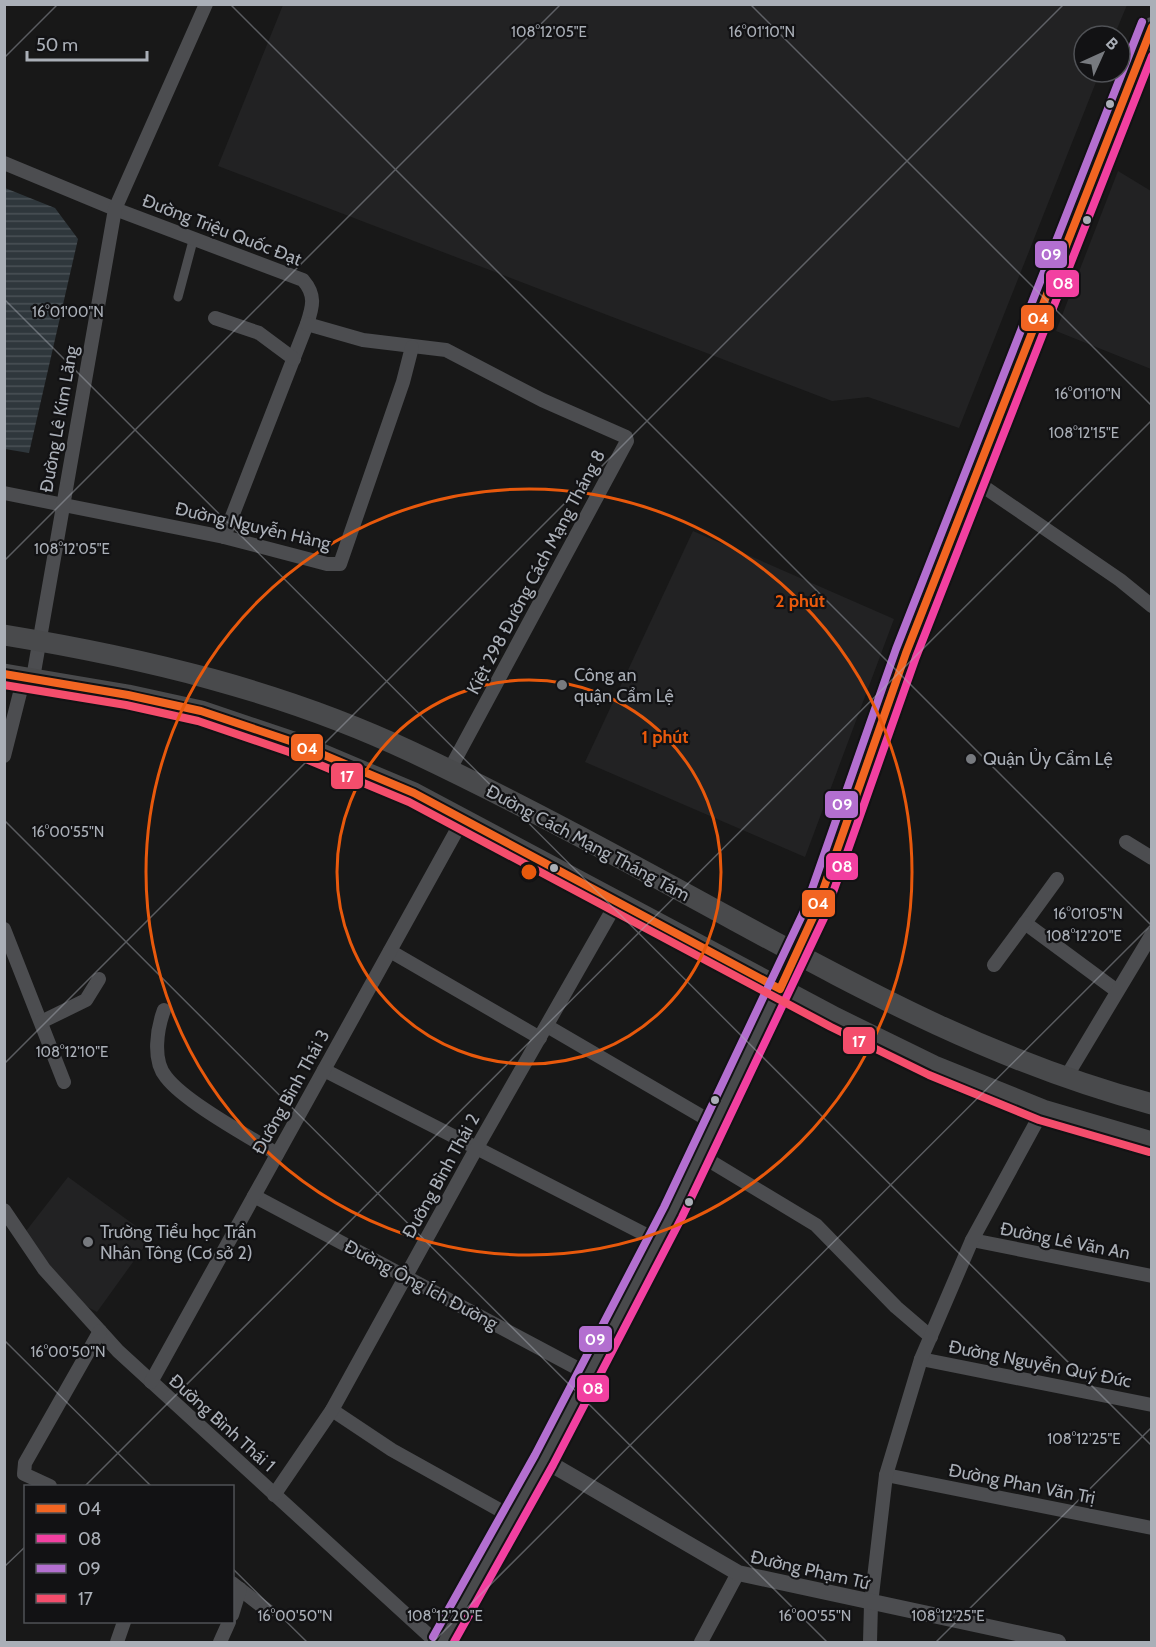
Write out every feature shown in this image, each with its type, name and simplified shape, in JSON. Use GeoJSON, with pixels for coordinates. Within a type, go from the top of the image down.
{"type":"FeatureCollection","features":[{"type":"Feature","properties":{"kind":"highway","name":"Đường Cách Mạng Tháng Tám"},"geometry":{"type":"LineString","coordinates":[[4,634],[160,665],[251,690],[363,731],[449,771],[944,1030],[1065,1079],[1152,1104]]}},
{"type":"Feature","properties":{"kind":"highway"},"geometry":{"type":"LineString","coordinates":[[20,676],[161,702],[250,726],[371,774],[414,793],[780,989],[934,1066],[1043,1110],[1152,1142]]}},
{"type":"Feature","properties":{"kind":"main road"},"geometry":{"type":"LineString","coordinates":[[442,1642],[544,1460],[658,1241],[797,954],[815,913],[906,653],[1152,26]]}},
{"type":"Feature","properties":{"kind":"street","name":"Đường Lê Kim Lăng"},"geometry":{"type":"LineString","coordinates":[[4,756],[20,676],[39,640],[115,209],[206,4]]}},
{"type":"Feature","properties":{"kind":"street","name":"Đường Triệu Quốc Đạt"},"geometry":{"type":"LineString","coordinates":[[4,163],[115,209],[303,280],[311,290],[314,303],[307,324],[224,537]]}},
{"type":"Feature","properties":{"kind":"street"},"geometry":{"type":"LineString","coordinates":[[178,297],[194,237]]}},
{"type":"Feature","properties":{"kind":"street"},"geometry":{"type":"LineString","coordinates":[[215,318],[259,333],[294,359]]}},
{"type":"Feature","properties":{"kind":"street","name":"Kiệt 298 Đường Cách Mạng Tháng 8"},"geometry":{"type":"LineString","coordinates":[[307,324],[363,340],[446,350],[542,400],[623,434],[627,441],[449,771]]}},
{"type":"Feature","properties":{"kind":"street","name":"Đường Nguyễn Hàng"},"geometry":{"type":"LineString","coordinates":[[4,493],[224,537],[292,556],[340,564],[404,382],[412,347]]}},
{"type":"Feature","properties":{"kind":"street"},"geometry":{"type":"LineString","coordinates":[[974,480],[1120,580],[1152,605]]}},
{"type":"Feature","properties":{"kind":"street","name":"Đường Bình Thái 3"},"geometry":{"type":"LineString","coordinates":[[151,1382],[463,819]]}},
{"type":"Feature","properties":{"kind":"street"},"geometry":{"type":"LineString","coordinates":[[1126,842],[1152,858]]}},
{"type":"Feature","properties":{"kind":"street"},"geometry":{"type":"LineString","coordinates":[[994,965],[1057,879]]}},
{"type":"Feature","properties":{"kind":"street","name":"Đường Bình Thái 2"},"geometry":{"type":"LineString","coordinates":[[274,1495],[332,1410],[476,1149],[617,902]]}},
{"type":"Feature","properties":{"kind":"street"},"geometry":{"type":"LineString","coordinates":[[1025,924],[1118,991]]}},
{"type":"Feature","properties":{"kind":"street"},"geometry":{"type":"LineString","coordinates":[[4,929],[64,1082]]}},
{"type":"Feature","properties":{"kind":"street"},"geometry":{"type":"LineString","coordinates":[[1065,1079],[1152,934]]}},
{"type":"Feature","properties":{"kind":"street"},"geometry":{"type":"LineString","coordinates":[[390,951],[715,1124]]}},
{"type":"Feature","properties":{"kind":"street"},"geometry":{"type":"LineString","coordinates":[[41,1022],[87,999],[99,979]]}},
{"type":"Feature","properties":{"kind":"street"},"geometry":{"type":"LineString","coordinates":[[164,1010],[158,1025],[157,1044],[164,1076],[216,1116],[277,1154]]}},
{"type":"Feature","properties":{"kind":"street"},"geometry":{"type":"LineString","coordinates":[[324,1070],[658,1241]]}},
{"type":"Feature","properties":{"kind":"street"},"geometry":{"type":"LineString","coordinates":[[870,1642],[871,1604],[886,1475],[921,1359],[972,1240],[1043,1110]]}},
{"type":"Feature","properties":{"kind":"street"},"geometry":{"type":"LineString","coordinates":[[700,1155],[816,1225],[896,1307],[931,1337]]}},
{"type":"Feature","properties":{"kind":"street","name":"Đường Ông Ích Đường"},"geometry":{"type":"LineString","coordinates":[[254,1196],[588,1374]]}},
{"type":"Feature","properties":{"kind":"street","name":"Đường Bình Thái 1"},"geometry":{"type":"LineString","coordinates":[[4,1210],[44,1269],[100,1331],[151,1382],[436,1642]]}},
{"type":"Feature","properties":{"kind":"street","name":"Đường Lê Văn An"},"geometry":{"type":"LineString","coordinates":[[972,1240],[1152,1276]]}},
{"type":"Feature","properties":{"kind":"street"},"geometry":{"type":"LineString","coordinates":[[49,1485],[24,1474],[25,1463],[100,1331]]}},
{"type":"Feature","properties":{"kind":"street","name":"Đường Nguyễn Quý Đức"},"geometry":{"type":"LineString","coordinates":[[921,1359],[1152,1405]]}},
{"type":"Feature","properties":{"kind":"street"},"geometry":{"type":"LineString","coordinates":[[332,1410],[392,1450],[512,1517]]}},
{"type":"Feature","properties":{"kind":"street","name":"Đường Phạm Tứ"},"geometry":{"type":"LineString","coordinates":[[544,1460],[738,1573],[871,1604],[1058,1642]]}},
{"type":"Feature","properties":{"kind":"street","name":"Đường Phan Văn Trị"},"geometry":{"type":"LineString","coordinates":[[886,1475],[1152,1528]]}},
{"type":"Feature","properties":{"kind":"street"},"geometry":{"type":"LineString","coordinates":[[701,1642],[738,1573]]}},
{"type":"Feature","properties":{"kind":"street"},"geometry":{"type":"LineString","coordinates":[[236,1586],[268,1611]]}},
{"type":"Feature","properties":{"kind":"street"},"geometry":{"type":"LineString","coordinates":[[117,1642],[124,1623]]}},
{"type":"Feature","properties":{"kind":"street"},"geometry":{"type":"LineString","coordinates":[[220,1642],[229,1623]]}},
{"type":"Feature","properties":{"kind":"shaded area"},"geometry":{"type":"Polygon","coordinates":[[[283,4],[1127,5],[1119,24],[1072,24],[1072,84],[1095,84],[959,428],[868,397],[832,401],[218,166],[283,4]]]}},
{"type":"Feature","properties":{"kind":"shaded area"},"geometry":{"type":"Polygon","coordinates":[[[1118,171],[1151,191],[1151,369],[1056,331],[1118,171]]]}},
{"type":"Feature","properties":{"kind":"shaded area"},"geometry":{"type":"Polygon","coordinates":[[[5,188],[55,208],[78,239],[29,453],[5,449],[5,188]]]}},
{"type":"Feature","properties":{"kind":"shaded area"},"geometry":{"type":"Polygon","coordinates":[[[693,531],[894,619],[805,857],[585,762],[693,531]]]}},
{"type":"Feature","properties":{"kind":"shaded area","name":"Trường Tiểu học Trần Nhân Tông (Cơ sở 2)"},"geometry":{"type":"Polygon","coordinates":[[[68,1177],[151,1237],[97,1312],[78,1302],[23,1235],[68,1177]]]}},
{"type":"Feature","properties":{"kind":"transit line","name":"09"},"geometry":{"type":"LineString","coordinates":[[433,1637],[535,1455],[664,1207],[805,909],[896,649],[1142,22]]}},
{"type":"Feature","properties":{"kind":"transit line","name":"04"},"geometry":{"type":"LineString","coordinates":[[4,674],[128,695],[201,711],[293,742],[414,793],[780,989],[815,913],[906,653],[1152,27]]}},
{"type":"Feature","properties":{"kind":"transit line","name":"08"},"geometry":{"type":"LineString","coordinates":[[454,1642],[553,1465],[682,1217],[824,918],[916,657],[1152,56]]}},
{"type":"Feature","properties":{"kind":"transit line","name":"17"},"geometry":{"type":"LineString","coordinates":[[4,685],[126,705],[198,721],[289,752],[409,802],[831,1027],[929,1075],[1039,1120],[1149,1152]]}},
{"type":"Feature","properties":{"kind":"place","name":"Công an quận Cẩm Lệ"},"geometry":{"type":"Point","coordinates":[562,685]}},
{"type":"Feature","properties":{"kind":"place","name":"Quận Ủy Cẩm Lệ"},"geometry":{"type":"Point","coordinates":[971,759]}},
{"type":"Feature","properties":{"kind":"place","name":"Trường Tiểu học Trần Nhân Tông (Cơ sở 2)"},"geometry":{"type":"Point","coordinates":[88,1242]}}]}
